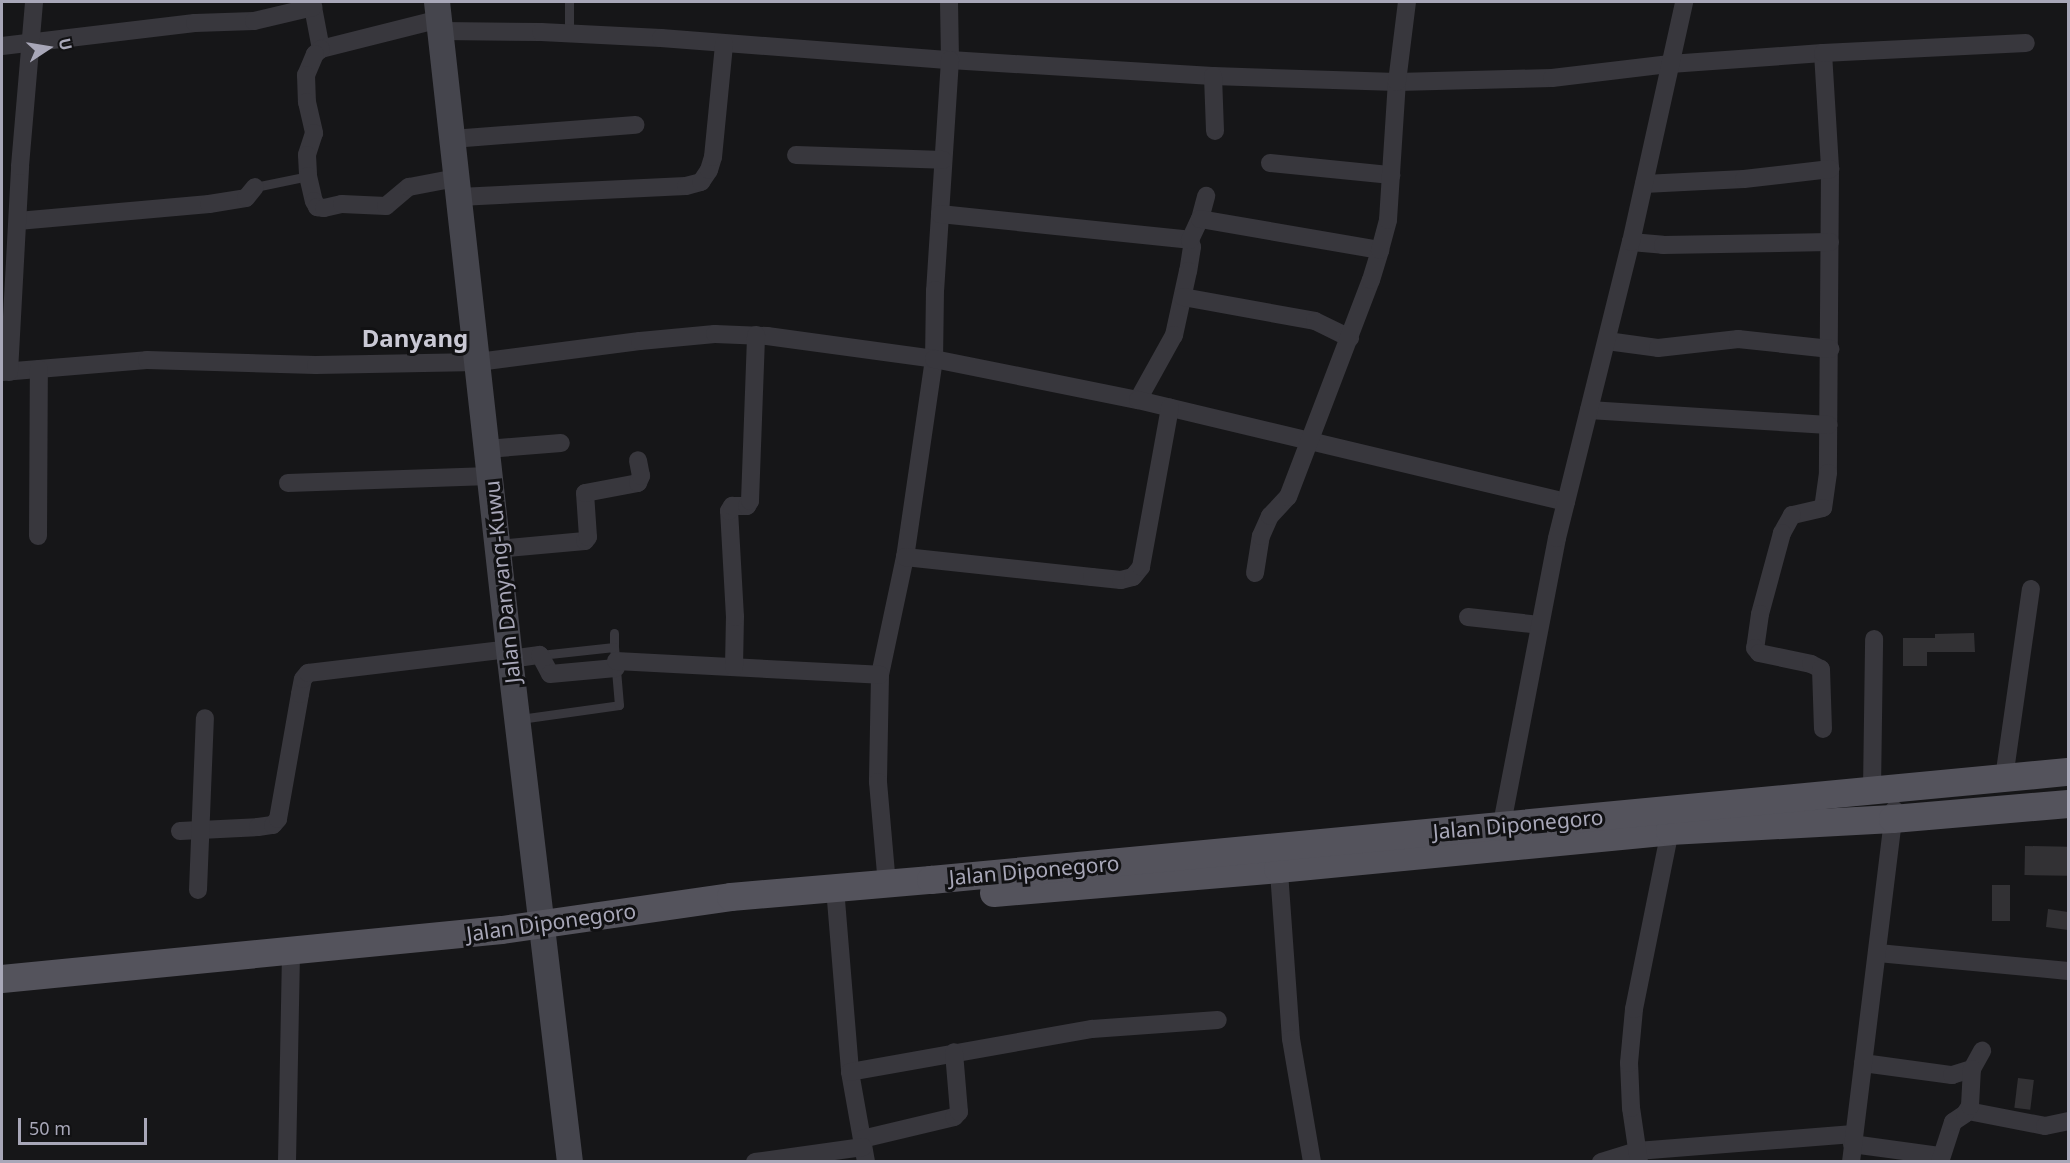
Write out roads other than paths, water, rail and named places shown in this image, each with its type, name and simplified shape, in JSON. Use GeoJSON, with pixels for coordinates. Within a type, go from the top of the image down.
{"type":"FeatureCollection","features":[{"type":"Feature","properties":{"kind":"main road","name":"Jalan Diponegoro"},"geometry":{"type":"LineString","coordinates":[[835,896],[887,884],[1278,858],[1499,836],[1885,789],[2068,772]]}},
{"type":"Feature","properties":{"kind":"main road","name":"Jalan Diponegoro"},"geometry":{"type":"LineString","coordinates":[[1499,836],[1670,831],[1893,819],[2068,804]]}},
{"type":"Feature","properties":{"kind":"main road","name":"Jalan Diponegoro"},"geometry":{"type":"LineString","coordinates":[[2,995],[291,958],[544,931],[731,897],[1068,888],[1278,858]]}},
{"type":"Feature","properties":{"kind":"main road","name":"Jalan Diponegoro"},"geometry":{"type":"LineString","coordinates":[[2,979],[291,958]]}},
{"type":"Feature","properties":{"kind":"street"},"geometry":{"type":"LineString","coordinates":[[34,2],[5,372],[147,360],[316,365],[478,362],[640,340],[715,334],[756,335],[934,359],[1138,400],[1310,443],[1566,502]]}},
{"type":"Feature","properties":{"kind":"street"},"geometry":{"type":"LineString","coordinates":[[887,884],[878,782],[880,675],[905,557],[934,359],[950,60],[949,2]]}},
{"type":"Feature","properties":{"kind":"street"},"geometry":{"type":"LineString","coordinates":[[1256,573],[1261,536],[1270,516],[1288,497],[1310,443],[1350,338],[1388,220],[1397,81],[1407,2]]}},
{"type":"Feature","properties":{"kind":"street"},"geometry":{"type":"LineString","coordinates":[[1499,836],[1566,502],[1631,242],[1684,2]]}},
{"type":"Feature","properties":{"kind":"street"},"geometry":{"type":"LineString","coordinates":[[2,46],[195,23],[254,21],[313,4],[321,49]]}},
{"type":"Feature","properties":{"kind":"street"},"geometry":{"type":"LineString","coordinates":[[724,44],[713,157],[705,179],[701,182],[686,186],[409,188],[386,206],[342,204],[324,208],[317,207],[314,201],[308,176],[307,155],[314,133],[307,102],[306,75],[312,58],[321,49],[439,17],[569,33],[950,60],[1213,76],[1397,81],[1552,78],[1670,64],[1823,53],[2026,44]]}},
{"type":"Feature","properties":{"kind":"street","name":"Jalan Danyang-Kuwu"},"geometry":{"type":"LineString","coordinates":[[439,17],[517,720],[570,1161]]}},
{"type":"Feature","properties":{"kind":"street"},"geometry":{"type":"LineString","coordinates":[[1823,53],[1830,169],[1829,425],[1824,505],[1816,511],[1789,517],[1768,579],[1755,643],[1759,653],[1811,664],[1821,669],[1823,729]]}},
{"type":"Feature","properties":{"kind":"street"},"geometry":{"type":"LineString","coordinates":[[1213,76],[1215,131]]}},
{"type":"Feature","properties":{"kind":"street"},"geometry":{"type":"LineString","coordinates":[[452,139],[635,125]]}},
{"type":"Feature","properties":{"kind":"street"},"geometry":{"type":"LineString","coordinates":[[796,155],[943,160]]}},
{"type":"Feature","properties":{"kind":"street"},"geometry":{"type":"LineString","coordinates":[[1270,163],[1391,175]]}},
{"type":"Feature","properties":{"kind":"street"},"geometry":{"type":"LineString","coordinates":[[1644,184],[1744,179],[1830,169]]}},
{"type":"Feature","properties":{"kind":"street"},"geometry":{"type":"LineString","coordinates":[[18,221],[209,204],[246,198],[255,187]]}},
{"type":"Feature","properties":{"kind":"street"},"geometry":{"type":"LineString","coordinates":[[1138,400],[1174,335],[1192,247],[1190,240],[1200,219],[1206,196]]}},
{"type":"Feature","properties":{"kind":"street"},"geometry":{"type":"LineString","coordinates":[[940,214],[1190,240]]}},
{"type":"Feature","properties":{"kind":"street"},"geometry":{"type":"LineString","coordinates":[[1200,219],[1380,250]]}},
{"type":"Feature","properties":{"kind":"street"},"geometry":{"type":"LineString","coordinates":[[1631,242],[1663,245],[1830,243]]}},
{"type":"Feature","properties":{"kind":"street"},"geometry":{"type":"LineString","coordinates":[[1183,297],[1315,321],[1350,338]]}},
{"type":"Feature","properties":{"kind":"street"},"geometry":{"type":"LineString","coordinates":[[734,667],[735,617],[729,511],[732,506],[747,506],[750,501],[756,335]]}},
{"type":"Feature","properties":{"kind":"street"},"geometry":{"type":"LineString","coordinates":[[1607,341],[1658,348],[1738,339],[1830,349]]}},
{"type":"Feature","properties":{"kind":"street"},"geometry":{"type":"LineString","coordinates":[[38,536],[39,369]]}},
{"type":"Feature","properties":{"kind":"street"},"geometry":{"type":"LineString","coordinates":[[905,557],[1121,580],[1133,577],[1141,567],[1170,408]]}},
{"type":"Feature","properties":{"kind":"street"},"geometry":{"type":"LineString","coordinates":[[1589,410],[1829,425]]}},
{"type":"Feature","properties":{"kind":"street"},"geometry":{"type":"LineString","coordinates":[[487,449],[561,443]]}},
{"type":"Feature","properties":{"kind":"street"},"geometry":{"type":"LineString","coordinates":[[498,549],[585,541],[588,537],[585,493],[638,483],[641,476],[638,460]]}},
{"type":"Feature","properties":{"kind":"street"},"geometry":{"type":"LineString","coordinates":[[288,483],[490,476]]}},
{"type":"Feature","properties":{"kind":"street"},"geometry":{"type":"LineString","coordinates":[[2004,778],[2031,589]]}},
{"type":"Feature","properties":{"kind":"street"},"geometry":{"type":"LineString","coordinates":[[1468,617],[1540,625]]}},
{"type":"Feature","properties":{"kind":"street"},"geometry":{"type":"LineString","coordinates":[[1852,1146],[1893,819],[1885,789],[1874,639]]}},
{"type":"Feature","properties":{"kind":"street"},"geometry":{"type":"LineString","coordinates":[[180,831],[258,827],[273,825],[278,819],[303,679],[308,673],[510,654],[540,655],[550,674],[615,659],[880,675]]}},
{"type":"Feature","properties":{"kind":"street"},"geometry":{"type":"LineString","coordinates":[[198,890],[205,718]]}},
{"type":"Feature","properties":{"kind":"street"},"geometry":{"type":"LineString","coordinates":[[1638,1156],[1631,1108],[1629,1064],[1634,1009],[1670,831]]}},
{"type":"Feature","properties":{"kind":"street"},"geometry":{"type":"LineString","coordinates":[[1278,858],[1291,1039],[1312,1161]]}},
{"type":"Feature","properties":{"kind":"street"},"geometry":{"type":"LineString","coordinates":[[835,896],[850,1072],[864,1149]]}},
{"type":"Feature","properties":{"kind":"street"},"geometry":{"type":"LineString","coordinates":[[1878,953],[2068,971]]}},
{"type":"Feature","properties":{"kind":"street"},"geometry":{"type":"LineString","coordinates":[[287,1161],[291,958]]}},
{"type":"Feature","properties":{"kind":"street"},"geometry":{"type":"LineString","coordinates":[[850,1072],[1092,1029],[1218,1020]]}},
{"type":"Feature","properties":{"kind":"street"},"geometry":{"type":"LineString","coordinates":[[1968,1111],[1972,1069],[1982,1050]]}},
{"type":"Feature","properties":{"kind":"street"},"geometry":{"type":"LineString","coordinates":[[755,1161],[864,1149],[954,1118],[959,1112],[954,1052]]}},
{"type":"Feature","properties":{"kind":"street"},"geometry":{"type":"LineString","coordinates":[[1863,1063],[1952,1075],[1972,1069]]}},
{"type":"Feature","properties":{"kind":"street"},"geometry":{"type":"LineString","coordinates":[[1600,1161],[1638,1156],[1852,1146],[1940,1159],[1953,1122],[1968,1111],[2045,1126],[2068,1121]]}},
{"type":"Feature","properties":{"kind":"lane"},"geometry":{"type":"LineString","coordinates":[[569,2],[569,33]]}},
{"type":"Feature","properties":{"kind":"lane"},"geometry":{"type":"LineString","coordinates":[[255,187],[308,176]]}},
{"type":"Feature","properties":{"kind":"lane"},"geometry":{"type":"LineString","coordinates":[[517,720],[619,705],[614,633]]}},
{"type":"Feature","properties":{"kind":"district","name":"Danyang"},"geometry":{"type":"Point","coordinates":[415,338]}}]}
